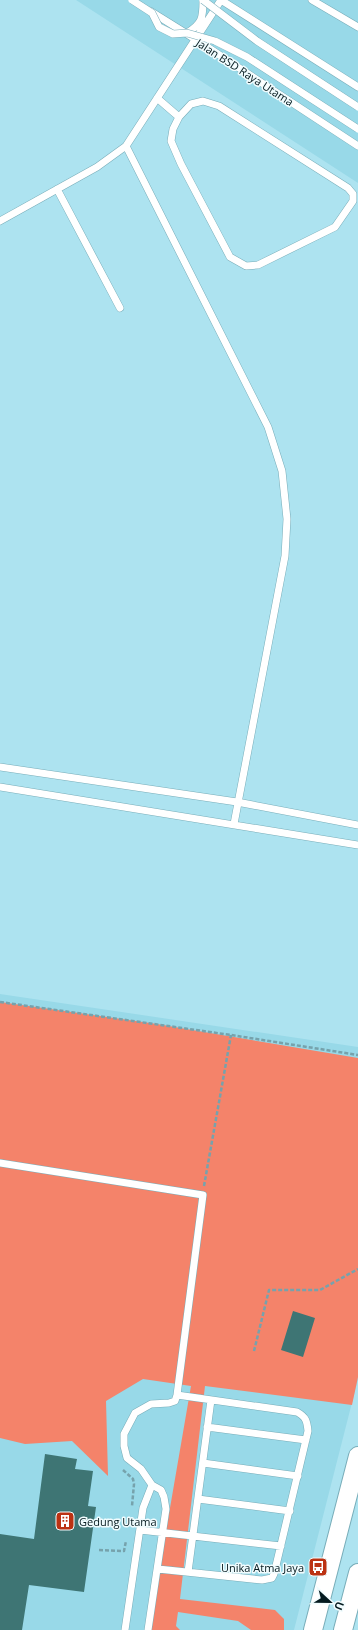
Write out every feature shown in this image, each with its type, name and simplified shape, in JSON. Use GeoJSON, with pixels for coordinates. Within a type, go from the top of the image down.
{"type":"FeatureCollection","features":[{"type":"Feature","properties":{"kind":"main road"},"geometry":{"type":"LineString","coordinates":[[313,1630],[358,1456]]}},
{"type":"Feature","properties":{"kind":"main road"},"geometry":{"type":"LineString","coordinates":[[343,1630],[358,1573]]}},
{"type":"Feature","properties":{"kind":"lane"},"geometry":{"type":"LineString","coordinates":[[131,0],[152,13],[159,27],[173,34],[187,33],[216,41],[247,56],[358,129]]}},
{"type":"Feature","properties":{"kind":"lane","name":"Jalan BSD Raya Utama"},"geometry":{"type":"LineString","coordinates":[[131,0],[195,39],[358,146]]}},
{"type":"Feature","properties":{"kind":"lane"},"geometry":{"type":"LineString","coordinates":[[0,221],[97,167],[126,146],[221,0],[358,87]]}},
{"type":"Feature","properties":{"kind":"lane"},"geometry":{"type":"LineString","coordinates":[[312,0],[358,27]]}},
{"type":"Feature","properties":{"kind":"lane"},"geometry":{"type":"LineString","coordinates":[[187,33],[197,27],[203,16],[203,1]]}},
{"type":"Feature","properties":{"kind":"lane"},"geometry":{"type":"LineString","coordinates":[[203,1],[257,40],[358,107]]}},
{"type":"Feature","properties":{"kind":"lane"},"geometry":{"type":"LineString","coordinates":[[157,98],[179,117]]}},
{"type":"Feature","properties":{"kind":"lane"},"geometry":{"type":"LineString","coordinates":[[203,100],[220,106],[348,188],[353,194],[353,201],[335,227],[258,265],[246,266],[230,257],[181,164],[171,141],[173,129],[179,117],[191,104],[203,100]]}},
{"type":"Feature","properties":{"kind":"lane"},"geometry":{"type":"LineString","coordinates":[[126,146],[268,427],[282,471],[287,519],[285,556],[234,824]]}},
{"type":"Feature","properties":{"kind":"lane"},"geometry":{"type":"LineString","coordinates":[[57,189],[120,308]]}},
{"type":"Feature","properties":{"kind":"lane"},"geometry":{"type":"LineString","coordinates":[[0,767],[237,802],[358,824]]}},
{"type":"Feature","properties":{"kind":"lane"},"geometry":{"type":"LineString","coordinates":[[0,787],[358,845]]}},
{"type":"Feature","properties":{"kind":"lane"},"geometry":{"type":"LineString","coordinates":[[0,1163],[203,1195],[177,1395],[174,1401],[169,1403],[151,1404],[135,1412],[124,1434],[124,1446],[127,1458],[141,1469],[152,1485],[161,1490],[166,1509],[148,1630]]}},
{"type":"Feature","properties":{"kind":"lane"},"geometry":{"type":"LineString","coordinates":[[158,1569],[269,1580],[274,1574],[290,1511],[306,1440],[308,1422],[297,1412],[177,1395]]}},
{"type":"Feature","properties":{"kind":"lane"},"geometry":{"type":"LineString","coordinates":[[188,1572],[211,1400]]}},
{"type":"Feature","properties":{"kind":"lane"},"geometry":{"type":"LineString","coordinates":[[208,1427],[306,1440]]}},
{"type":"Feature","properties":{"kind":"lane"},"geometry":{"type":"LineString","coordinates":[[203,1463],[298,1476]]}},
{"type":"Feature","properties":{"kind":"lane"},"geometry":{"type":"LineString","coordinates":[[125,1630],[143,1508],[152,1485]]}},
{"type":"Feature","properties":{"kind":"lane"},"geometry":{"type":"LineString","coordinates":[[198,1499],[290,1511]]}},
{"type":"Feature","properties":{"kind":"lane"},"geometry":{"type":"LineString","coordinates":[[140,1530],[281,1546]]}},
{"type":"Feature","properties":{"kind":"path"},"geometry":{"type":"LineString","coordinates":[[0,1002],[358,1055]]}},
{"type":"Feature","properties":{"kind":"path"},"geometry":{"type":"LineString","coordinates":[[203,1195],[230,1035]]}},
{"type":"Feature","properties":{"kind":"path"},"geometry":{"type":"LineString","coordinates":[[254,1352],[269,1290],[320,1290],[358,1269]]}},
{"type":"Feature","properties":{"kind":"path"},"geometry":{"type":"LineString","coordinates":[[127,1458],[118,1460],[120,1466],[133,1479],[134,1490],[130,1513]]}},
{"type":"Feature","properties":{"kind":"path"},"geometry":{"type":"LineString","coordinates":[[99,1550],[124,1552],[127,1536]]}},
{"type":"Feature","properties":{"kind":"shaded area"},"geometry":{"type":"Polygon","coordinates":[[[76,0],[358,0],[358,183],[76,0]]]}},
{"type":"Feature","properties":{"kind":"shaded area"},"geometry":{"type":"Polygon","coordinates":[[[0,994],[358,1047],[358,1379],[294,1630],[0,1630],[0,994]]]}},
{"type":"Feature","properties":{"kind":"shaded area"},"geometry":{"type":"Polygon","coordinates":[[[0,1002],[157,1024],[358,1058],[358,1377],[352,1405],[205,1386],[180,1599],[275,1610],[284,1619],[284,1630],[251,1630],[238,1621],[178,1612],[176,1626],[180,1630],[149,1630],[191,1386],[143,1379],[106,1401],[108,1476],[72,1441],[25,1444],[0,1438],[0,1002]]]}},
{"type":"Feature","properties":{"kind":"building"},"geometry":{"type":"Polygon","coordinates":[[[293,1311],[315,1318],[303,1357],[281,1350],[293,1311]]]}},
{"type":"Feature","properties":{"kind":"building","name":"Gedung Utama"},"geometry":{"type":"Polygon","coordinates":[[[45,1454],[77,1459],[75,1469],[93,1471],[88,1506],[96,1507],[84,1592],[29,1585],[22,1630],[0,1630],[0,1534],[34,1539],[45,1454]]]}},
{"type":"Feature","properties":{"kind":"place","name":"Gedung Utama"},"geometry":{"type":"Point","coordinates":[65,1521]}},
{"type":"Feature","properties":{"kind":"place","name":"Unika Atma Jaya"},"geometry":{"type":"Point","coordinates":[318,1567]}}]}
